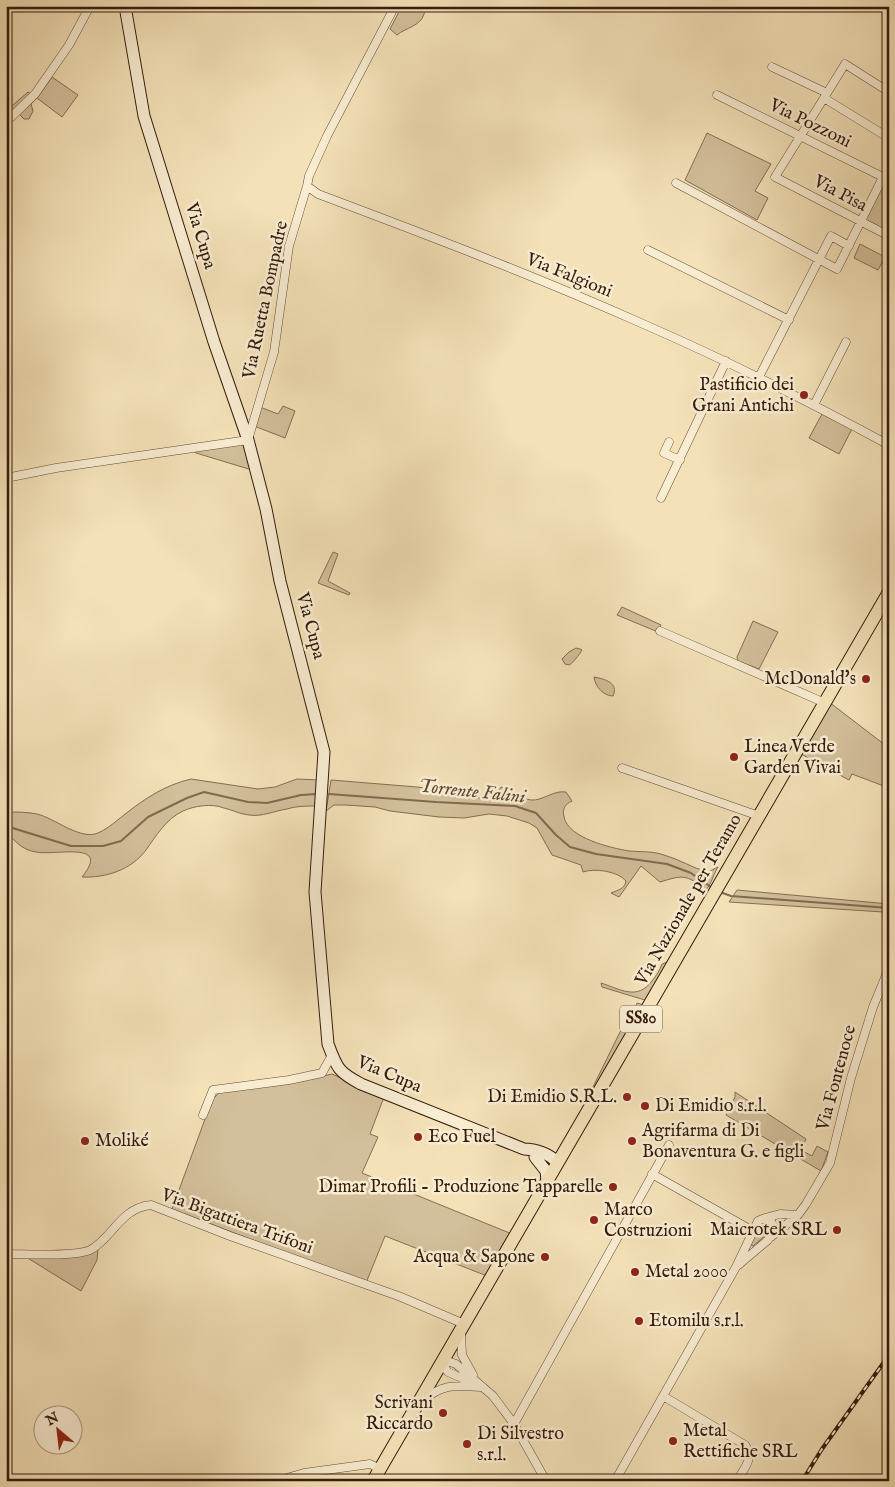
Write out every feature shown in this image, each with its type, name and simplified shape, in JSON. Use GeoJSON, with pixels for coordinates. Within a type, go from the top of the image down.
{"type":"FeatureCollection","features":[{"type":"Feature","properties":{"kind":"main road","name":"Via Nazionale per Teramo"},"geometry":{"type":"LineString","coordinates":[[373,1481],[889,592]]}},
{"type":"Feature","properties":{"kind":"street"},"geometry":{"type":"LineString","coordinates":[[6,122],[35,94],[69,45],[90,6]]}},
{"type":"Feature","properties":{"kind":"street","name":"Via Cupa"},"geometry":{"type":"LineString","coordinates":[[125,6],[144,116],[214,342],[248,440],[266,509],[280,580],[324,752],[316,892],[328,1044],[332,1055],[338,1069],[344,1075],[361,1084],[537,1154],[552,1163],[557,1162]]}},
{"type":"Feature","properties":{"kind":"street","name":"Via Ruetta Bompadre"},"geometry":{"type":"LineString","coordinates":[[248,440],[274,352],[290,246],[307,186],[308,176],[327,136],[396,6]]}},
{"type":"Feature","properties":{"kind":"street"},"geometry":{"type":"LineString","coordinates":[[800,135],[845,64],[889,92]]}},
{"type":"Feature","properties":{"kind":"street"},"geometry":{"type":"LineString","coordinates":[[772,67],[826,95],[889,138]]}},
{"type":"Feature","properties":{"kind":"street","name":"Via Pozzoni"},"geometry":{"type":"LineString","coordinates":[[717,95],[886,178]]}},
{"type":"Feature","properties":{"kind":"street","name":"Via Pisa"},"geometry":{"type":"LineString","coordinates":[[800,135],[776,177],[889,236]]}},
{"type":"Feature","properties":{"kind":"street"},"geometry":{"type":"LineString","coordinates":[[676,183],[837,268],[860,222],[886,178]]}},
{"type":"Feature","properties":{"kind":"street","name":"Via Falgioni"},"geometry":{"type":"LineString","coordinates":[[307,186],[318,194],[468,251],[634,319],[759,377],[889,445]]}},
{"type":"Feature","properties":{"kind":"street"},"geometry":{"type":"LineString","coordinates":[[759,377],[831,236],[849,246]]}},
{"type":"Feature","properties":{"kind":"street"},"geometry":{"type":"LineString","coordinates":[[648,250],[789,320]]}},
{"type":"Feature","properties":{"kind":"street"},"geometry":{"type":"LineString","coordinates":[[814,405],[846,342]]}},
{"type":"Feature","properties":{"kind":"street"},"geometry":{"type":"LineString","coordinates":[[662,498],[726,361]]}},
{"type":"Feature","properties":{"kind":"street"},"geometry":{"type":"LineString","coordinates":[[6,478],[75,465],[248,440]]}},
{"type":"Feature","properties":{"kind":"street"},"geometry":{"type":"LineString","coordinates":[[669,442],[664,453],[680,460]]}},
{"type":"Feature","properties":{"kind":"street"},"geometry":{"type":"LineString","coordinates":[[660,631],[825,702]]}},
{"type":"Feature","properties":{"kind":"street","name":"Via Nazionale per Teramo"},"geometry":{"type":"LineString","coordinates":[[622,768],[758,816]]}},
{"type":"Feature","properties":{"kind":"street","name":"Via Fontenoce"},"geometry":{"type":"LineString","coordinates":[[736,1267],[798,1215],[830,1163],[861,1042],[878,994],[888,974],[889,961]]}},
{"type":"Feature","properties":{"kind":"street"},"geometry":{"type":"LineString","coordinates":[[202,1115],[213,1090],[289,1080],[322,1073],[332,1055]]}},
{"type":"Feature","properties":{"kind":"street"},"geometry":{"type":"LineString","coordinates":[[537,1154],[558,1151],[563,1149],[570,1141]]}},
{"type":"Feature","properties":{"kind":"street"},"geometry":{"type":"LineString","coordinates":[[514,1424],[669,1145]]}},
{"type":"Feature","properties":{"kind":"street","name":"Via Cupa"},"geometry":{"type":"LineString","coordinates":[[537,1154],[546,1171],[547,1181]]}},
{"type":"Feature","properties":{"kind":"street"},"geometry":{"type":"LineString","coordinates":[[652,1174],[753,1231]]}},
{"type":"Feature","properties":{"kind":"street","name":"Via Bigattiera Trifoni"},"geometry":{"type":"LineString","coordinates":[[6,1254],[78,1254],[91,1250],[120,1221],[133,1211],[151,1205],[230,1236],[401,1296],[463,1326]]}},
{"type":"Feature","properties":{"kind":"street"},"geometry":{"type":"LineString","coordinates":[[765,1218],[780,1214],[798,1215]]}},
{"type":"Feature","properties":{"kind":"street"},"geometry":{"type":"LineString","coordinates":[[765,1218],[771,1221],[774,1227],[768,1240]]}},
{"type":"Feature","properties":{"kind":"street","name":"Via Fontenoce"},"geometry":{"type":"LineString","coordinates":[[615,1481],[736,1267],[758,1221],[765,1218]]}},
{"type":"Feature","properties":{"kind":"street"},"geometry":{"type":"LineString","coordinates":[[463,1326],[462,1356],[469,1370],[482,1387],[493,1396],[514,1424],[546,1481]]}},
{"type":"Feature","properties":{"kind":"street"},"geometry":{"type":"LineString","coordinates":[[441,1363],[448,1372],[482,1387]]}},
{"type":"Feature","properties":{"kind":"street"},"geometry":{"type":"LineString","coordinates":[[416,1408],[431,1394],[442,1388],[458,1385],[482,1387]]}},
{"type":"Feature","properties":{"kind":"street"},"geometry":{"type":"LineString","coordinates":[[663,1396],[745,1444],[750,1452],[750,1458],[737,1481]]}},
{"type":"Feature","properties":{"kind":"street"},"geometry":{"type":"LineString","coordinates":[[284,1481],[304,1473],[370,1464],[380,1469]]}},
{"type":"Feature","properties":{"kind":"shaded area"},"geometry":{"type":"Polygon","coordinates":[[[402,6],[426,6],[420,21],[397,35],[390,29],[402,6]]]}},
{"type":"Feature","properties":{"kind":"shaded area"},"geometry":{"type":"Polygon","coordinates":[[[52,77],[78,95],[62,117],[37,98],[52,77]]]}},
{"type":"Feature","properties":{"kind":"shaded area"},"geometry":{"type":"Polygon","coordinates":[[[28,92],[37,98],[31,104],[33,111],[29,119],[24,119],[19,114],[6,126],[6,111],[28,92]]]}},
{"type":"Feature","properties":{"kind":"shaded area"},"geometry":{"type":"Polygon","coordinates":[[[707,133],[771,164],[755,191],[768,198],[757,220],[685,180],[707,133]]]}},
{"type":"Feature","properties":{"kind":"shaded area"},"geometry":{"type":"Polygon","coordinates":[[[883,181],[889,184],[889,235],[863,222],[883,181]]]}},
{"type":"Feature","properties":{"kind":"shaded area"},"geometry":{"type":"Polygon","coordinates":[[[860,244],[885,257],[878,270],[854,258],[860,244]]]}},
{"type":"Feature","properties":{"kind":"shaded area"},"geometry":{"type":"Polygon","coordinates":[[[283,406],[295,411],[285,438],[254,426],[260,407],[278,414],[283,406]]]}},
{"type":"Feature","properties":{"kind":"shaded area"},"geometry":{"type":"Polygon","coordinates":[[[822,414],[852,429],[839,454],[809,438],[822,414]]]}},
{"type":"Feature","properties":{"kind":"shaded area"},"geometry":{"type":"Polygon","coordinates":[[[245,442],[252,470],[196,453],[192,450],[245,442]]]}},
{"type":"Feature","properties":{"kind":"shaded area"},"geometry":{"type":"Polygon","coordinates":[[[333,552],[338,554],[328,581],[350,593],[349,595],[318,583],[333,552]]]}},
{"type":"Feature","properties":{"kind":"shaded area"},"geometry":{"type":"Polygon","coordinates":[[[622,607],[661,625],[658,632],[617,615],[622,607]]]}},
{"type":"Feature","properties":{"kind":"shaded area"},"geometry":{"type":"Polygon","coordinates":[[[753,621],[778,632],[759,669],[738,661],[737,657],[753,621]]]}},
{"type":"Feature","properties":{"kind":"shaded area"},"geometry":{"type":"Polygon","coordinates":[[[576,648],[582,650],[571,664],[565,664],[562,659],[576,648]]]}},
{"type":"Feature","properties":{"kind":"shaded area"},"geometry":{"type":"Polygon","coordinates":[[[594,677],[606,680],[613,685],[613,696],[600,690],[594,677]]]}},
{"type":"Feature","properties":{"kind":"shaded area"},"geometry":{"type":"Polygon","coordinates":[[[829,702],[889,748],[889,788],[852,774],[849,780],[801,754],[829,702]]]}},
{"type":"Feature","properties":{"kind":"shaded area"},"geometry":{"type":"Polygon","coordinates":[[[191,779],[258,789],[275,787],[297,779],[319,780],[317,806],[294,807],[263,815],[242,814],[219,806],[187,809],[166,823],[146,850],[133,863],[109,874],[91,877],[82,877],[89,865],[90,858],[86,854],[32,851],[22,847],[10,836],[6,836],[6,812],[37,814],[81,833],[99,833],[155,793],[191,779]]]}},
{"type":"Feature","properties":{"kind":"shaded area"},"geometry":{"type":"Polygon","coordinates":[[[331,780],[417,787],[461,793],[483,799],[494,797],[501,787],[531,800],[566,792],[572,801],[565,807],[563,812],[567,824],[573,831],[591,841],[621,850],[660,854],[708,872],[718,867],[706,890],[694,881],[684,877],[660,882],[641,866],[619,897],[611,893],[621,889],[626,881],[606,871],[593,870],[583,872],[581,865],[552,855],[537,828],[529,823],[507,816],[489,814],[464,818],[439,817],[390,811],[375,807],[346,805],[334,805],[326,811],[331,780]]]}},
{"type":"Feature","properties":{"kind":"shaded area"},"geometry":{"type":"Polygon","coordinates":[[[737,890],[889,904],[888,938],[884,932],[883,912],[729,902],[737,890]]]}},
{"type":"Feature","properties":{"kind":"shaded area"},"geometry":{"type":"Polygon","coordinates":[[[670,961],[648,1001],[602,987],[601,983],[628,992],[640,991],[652,981],[662,964],[670,961]]]}},
{"type":"Feature","properties":{"kind":"shaded area"},"geometry":{"type":"Polygon","coordinates":[[[637,1003],[644,1005],[593,1092],[591,1091],[622,1028],[635,1010],[637,1003]]]}},
{"type":"Feature","properties":{"kind":"shaded area"},"geometry":{"type":"Polygon","coordinates":[[[332,1074],[384,1097],[370,1134],[378,1137],[362,1173],[512,1234],[487,1276],[385,1236],[366,1283],[172,1209],[212,1100],[220,1092],[332,1074]]]}},
{"type":"Feature","properties":{"kind":"shaded area"},"geometry":{"type":"Polygon","coordinates":[[[735,1092],[806,1139],[801,1150],[812,1156],[817,1146],[828,1152],[821,1171],[726,1115],[735,1097],[735,1092]]]}},
{"type":"Feature","properties":{"kind":"shaded area"},"geometry":{"type":"Polygon","coordinates":[[[762,1222],[770,1223],[771,1231],[753,1246],[751,1245],[750,1243],[762,1222]]]}},
{"type":"Feature","properties":{"kind":"shaded area"},"geometry":{"type":"Polygon","coordinates":[[[98,1249],[97,1260],[81,1291],[26,1257],[91,1253],[98,1249]]]}},
{"type":"Feature","properties":{"kind":"waterway","name":"Torrente Falini"},"geometry":{"type":"LineString","coordinates":[[6,826],[71,846],[103,846],[121,841],[148,817],[204,792],[248,802],[267,803],[301,795],[317,794]]}},
{"type":"Feature","properties":{"kind":"waterway","name":"Torrente Falini"},"geometry":{"type":"LineString","coordinates":[[329,794],[515,806],[536,813],[570,847],[596,854],[667,864],[691,873],[711,887]]}},
{"type":"Feature","properties":{"kind":"waterway","name":"Torrente Falini"},"geometry":{"type":"LineString","coordinates":[[720,892],[731,896],[889,908]]}},
{"type":"Feature","properties":{"kind":"railway"},"geometry":{"type":"LineString","coordinates":[[802,1481],[822,1449],[889,1355]]}},
{"type":"Feature","properties":{"kind":"place","name":"Pastificio dei Grani Antichi"},"geometry":{"type":"Point","coordinates":[804,395]}},
{"type":"Feature","properties":{"kind":"place","name":"McDonald's"},"geometry":{"type":"Point","coordinates":[866,679]}},
{"type":"Feature","properties":{"kind":"place","name":"Linea Verde Garden Vivai"},"geometry":{"type":"Point","coordinates":[734,757]}},
{"type":"Feature","properties":{"kind":"place","name":"Di Emidio S.R.L."},"geometry":{"type":"Point","coordinates":[627,1097]}},
{"type":"Feature","properties":{"kind":"place","name":"Di Emidio s.r.l."},"geometry":{"type":"Point","coordinates":[645,1106]}},
{"type":"Feature","properties":{"kind":"place","name":"Eco Fuel"},"geometry":{"type":"Point","coordinates":[418,1137]}},
{"type":"Feature","properties":{"kind":"place","name":"Moliké"},"geometry":{"type":"Point","coordinates":[85,1141]}},
{"type":"Feature","properties":{"kind":"place","name":"Agrifarma di Di Bonaventura G. e figli"},"geometry":{"type":"Point","coordinates":[632,1141]}},
{"type":"Feature","properties":{"kind":"place","name":"Dimar Profili - Produzione Tapparelle"},"geometry":{"type":"Point","coordinates":[613,1187]}},
{"type":"Feature","properties":{"kind":"place","name":"Marco Costruzioni"},"geometry":{"type":"Point","coordinates":[594,1220]}},
{"type":"Feature","properties":{"kind":"place","name":"Maicrotek SRL"},"geometry":{"type":"Point","coordinates":[837,1230]}},
{"type":"Feature","properties":{"kind":"place","name":"Acqua & Sapone"},"geometry":{"type":"Point","coordinates":[545,1257]}},
{"type":"Feature","properties":{"kind":"place","name":"Metal 2000"},"geometry":{"type":"Point","coordinates":[635,1272]}},
{"type":"Feature","properties":{"kind":"place","name":"Etomilu s.r.l."},"geometry":{"type":"Point","coordinates":[639,1321]}},
{"type":"Feature","properties":{"kind":"place","name":"Scrivani Riccardo"},"geometry":{"type":"Point","coordinates":[443,1413]}},
{"type":"Feature","properties":{"kind":"place","name":"Metal Rettifiche SRL"},"geometry":{"type":"Point","coordinates":[673,1441]}},
{"type":"Feature","properties":{"kind":"place","name":"Di Silvestro s.r.l."},"geometry":{"type":"Point","coordinates":[467,1444]}}]}
